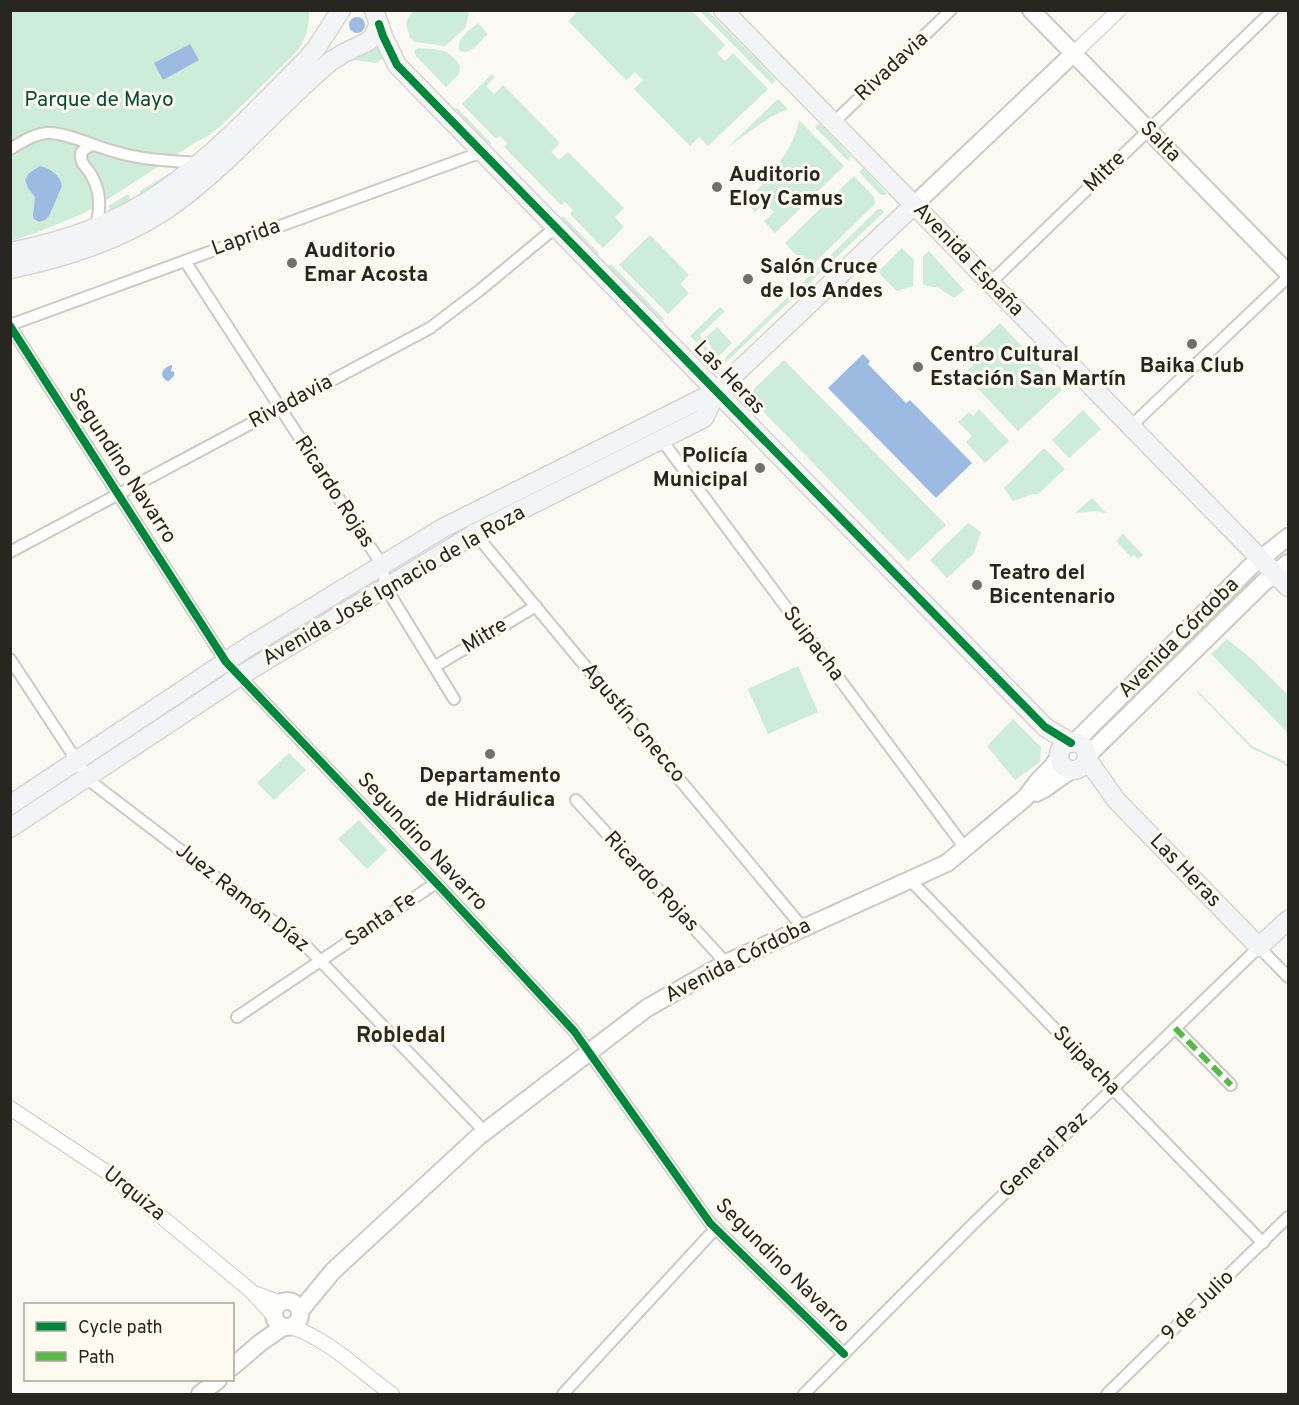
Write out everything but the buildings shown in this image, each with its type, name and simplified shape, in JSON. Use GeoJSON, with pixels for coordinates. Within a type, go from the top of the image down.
{"type":"FeatureCollection","features":[{"type":"Feature","properties":{"kind":"main road","name":"Avenida España"},"geometry":{"type":"LineString","coordinates":[[723,10],[1261,559],[1282,568],[1288,586]]}},
{"type":"Feature","properties":{"kind":"main road","name":"Salta"},"geometry":{"type":"LineString","coordinates":[[1031,10],[1288,275]]}},
{"type":"Feature","properties":{"kind":"main road"},"geometry":{"type":"LineString","coordinates":[[339,13],[336,23],[340,36],[353,44],[360,44]]}},
{"type":"Feature","properties":{"kind":"main road"},"geometry":{"type":"LineString","coordinates":[[10,252],[54,242],[94,228],[158,195],[199,163],[245,121],[314,52],[339,13]]}},
{"type":"Feature","properties":{"kind":"main road"},"geometry":{"type":"LineString","coordinates":[[10,269],[61,257],[96,245],[127,232],[164,210],[222,164],[331,61],[373,37],[379,16]]}},
{"type":"Feature","properties":{"kind":"main road","name":"Las Heras"},"geometry":{"type":"LineString","coordinates":[[379,16],[389,49],[397,65],[1069,753]]}},
{"type":"Feature","properties":{"kind":"main road","name":"Avenida José Ignacio de la Roza"},"geometry":{"type":"LineString","coordinates":[[10,805],[226,662],[443,528],[717,391],[1073,54]]}},
{"type":"Feature","properties":{"kind":"main road","name":"Avenida José Ignacio de la Roza"},"geometry":{"type":"LineString","coordinates":[[10,828],[240,676],[476,534],[704,418],[717,391]]}},
{"type":"Feature","properties":{"kind":"main road"},"geometry":{"type":"LineString","coordinates":[[386,588],[399,565],[415,555],[443,528]]}},
{"type":"Feature","properties":{"kind":"main road","name":"Avenida Córdoba"},"geometry":{"type":"LineString","coordinates":[[234,1365],[485,1132],[647,1008],[726,963],[947,863],[1024,798],[1044,789],[1069,753],[1250,567],[1288,537]]}},
{"type":"Feature","properties":{"kind":"main road","name":"Avenida Córdoba"},"geometry":{"type":"LineString","coordinates":[[1087,757],[1263,583],[1282,568]]}},
{"type":"Feature","properties":{"kind":"main road"},"geometry":{"type":"LineString","coordinates":[[171,722],[190,699],[215,680],[222,672],[226,662]]}},
{"type":"Feature","properties":{"kind":"main road"},"geometry":{"type":"LineString","coordinates":[[87,777],[101,756],[125,738],[140,719]]}},
{"type":"Feature","properties":{"kind":"main road"},"geometry":{"type":"LineString","coordinates":[[1069,753],[1079,769],[1083,767],[1087,757]]}},
{"type":"Feature","properties":{"kind":"main road","name":"Las Heras"},"geometry":{"type":"LineString","coordinates":[[1087,757],[1117,801],[1259,947]]}},
{"type":"Feature","properties":{"kind":"main road","name":"General Paz"},"geometry":{"type":"LineString","coordinates":[[1259,947],[1288,920]]}},
{"type":"Feature","properties":{"kind":"main road"},"geometry":{"type":"LineString","coordinates":[[200,1395],[217,1381]]}},
{"type":"Feature","properties":{"kind":"street","name":"Rivadavia"},"geometry":{"type":"LineString","coordinates":[[833,123],[951,10]]}},
{"type":"Feature","properties":{"kind":"street","name":"Avenida José Ignacio de la Roza"},"geometry":{"type":"LineString","coordinates":[[1073,54],[1119,10]]}},
{"type":"Feature","properties":{"kind":"street","name":"Mitre"},"geometry":{"type":"LineString","coordinates":[[990,283],[1273,10]]}},
{"type":"Feature","properties":{"kind":"street"},"geometry":{"type":"LineString","coordinates":[[10,149],[30,138],[48,133],[71,137],[93,146],[140,158],[199,163]]}},
{"type":"Feature","properties":{"kind":"street"},"geometry":{"type":"LineString","coordinates":[[93,146],[83,150],[81,159],[92,176],[98,193],[99,206],[94,228]]}},
{"type":"Feature","properties":{"kind":"street","name":"Laprida"},"geometry":{"type":"LineString","coordinates":[[10,326],[482,152]]}},
{"type":"Feature","properties":{"kind":"street","name":"Rivadavia"},"geometry":{"type":"LineString","coordinates":[[10,552],[430,328],[556,227]]}},
{"type":"Feature","properties":{"kind":"street","name":"Ricardo Rojas"},"geometry":{"type":"LineString","coordinates":[[185,261],[382,565],[386,588],[454,699]]}},
{"type":"Feature","properties":{"kind":"street"},"geometry":{"type":"LineString","coordinates":[[1131,426],[1288,275]]}},
{"type":"Feature","properties":{"kind":"street","name":"Segundino Navarro"},"geometry":{"type":"LineString","coordinates":[[10,326],[226,662],[573,1031],[710,1223],[844,1354]]}},
{"type":"Feature","properties":{"kind":"street","name":"Suipacha"},"geometry":{"type":"LineString","coordinates":[[661,439],[965,848]]}},
{"type":"Feature","properties":{"kind":"street","name":"Agustín Gnecco"},"geometry":{"type":"LineString","coordinates":[[463,518],[803,928]]}},
{"type":"Feature","properties":{"kind":"street","name":"Mitre"},"geometry":{"type":"LineString","coordinates":[[434,667],[536,606]]}},
{"type":"Feature","properties":{"kind":"street","name":"Juez Ramón Díaz"},"geometry":{"type":"LineString","coordinates":[[10,659],[87,777],[307,947],[485,1132]]}},
{"type":"Feature","properties":{"kind":"street","name":"Ricardo Rojas"},"geometry":{"type":"LineString","coordinates":[[576,800],[726,963]]}},
{"type":"Feature","properties":{"kind":"street","name":"Suipacha"},"geometry":{"type":"LineString","coordinates":[[910,880],[1263,1243]]}},
{"type":"Feature","properties":{"kind":"street","name":"Santa Fe"},"geometry":{"type":"LineString","coordinates":[[237,1017],[436,883]]}},
{"type":"Feature","properties":{"kind":"street","name":"Las Heras"},"geometry":{"type":"LineString","coordinates":[[1259,947],[1288,977]]}},
{"type":"Feature","properties":{"kind":"street","name":"General Paz"},"geometry":{"type":"LineString","coordinates":[[804,1395],[974,1223],[1259,947]]}},
{"type":"Feature","properties":{"kind":"street"},"geometry":{"type":"LineString","coordinates":[[1175,1028],[1231,1085]]}},
{"type":"Feature","properties":{"kind":"street","name":"Urquiza"},"geometry":{"type":"LineString","coordinates":[[10,1108],[111,1175],[250,1290],[287,1315],[304,1331],[323,1342],[392,1395]]}},
{"type":"Feature","properties":{"kind":"street","name":"9 de Julio"},"geometry":{"type":"LineString","coordinates":[[1107,1395],[1288,1217]]}},
{"type":"Feature","properties":{"kind":"street"},"geometry":{"type":"LineString","coordinates":[[563,1395],[716,1228]]}},
{"type":"Feature","properties":{"kind":"green space","name":"Parque de Mayo"},"geometry":{"type":"Polygon","coordinates":[[[309,10],[307,32],[297,51],[208,136],[82,214],[11,241],[10,11],[309,10]]]}},
{"type":"Feature","properties":{"kind":"green space"},"geometry":{"type":"Polygon","coordinates":[[[415,10],[466,11],[469,14],[466,27],[445,46],[415,42],[410,38],[406,23],[415,10]]]}},
{"type":"Feature","properties":{"kind":"green space"},"geometry":{"type":"Polygon","coordinates":[[[573,11],[692,11],[725,45],[717,53],[725,61],[733,53],[768,89],[708,146],[699,137],[690,146],[634,89],[643,80],[635,72],[626,80],[568,21],[576,13],[573,11]]]}},
{"type":"Feature","properties":{"kind":"green space"},"geometry":{"type":"Polygon","coordinates":[[[700,11],[708,11],[776,80],[772,84],[700,11]]]}},
{"type":"Feature","properties":{"kind":"green space"},"geometry":{"type":"Polygon","coordinates":[[[478,23],[488,34],[472,49],[460,51],[461,39],[478,23]]]}},
{"type":"Feature","properties":{"kind":"green space"},"geometry":{"type":"Polygon","coordinates":[[[376,40],[386,55],[377,63],[353,60],[353,57],[376,40]]]}},
{"type":"Feature","properties":{"kind":"green space"},"geometry":{"type":"Polygon","coordinates":[[[418,48],[447,52],[460,66],[459,74],[446,87],[416,56],[414,51],[418,48]]]}},
{"type":"Feature","properties":{"kind":"green space"},"geometry":{"type":"Polygon","coordinates":[[[492,74],[495,77],[486,86],[494,94],[503,85],[560,143],[551,152],[559,160],[568,152],[624,208],[615,217],[624,227],[603,248],[570,214],[573,210],[565,202],[561,205],[504,147],[507,143],[500,136],[496,139],[462,104],[492,74]]]}},
{"type":"Feature","properties":{"kind":"green space"},"geometry":{"type":"Polygon","coordinates":[[[778,99],[788,109],[770,117],[728,147],[778,99]]]}},
{"type":"Feature","properties":{"kind":"green space"},"geometry":{"type":"Polygon","coordinates":[[[457,108],[491,143],[490,145],[455,109],[457,108]]]}},
{"type":"Feature","properties":{"kind":"green space"},"geometry":{"type":"Polygon","coordinates":[[[799,120],[844,166],[775,233],[764,221],[774,212],[765,203],[755,212],[745,201],[764,183],[759,178],[774,168],[785,154],[794,137],[799,120]]]}},
{"type":"Feature","properties":{"kind":"green space"},"geometry":{"type":"Polygon","coordinates":[[[819,123],[851,157],[848,161],[815,127],[819,123]]]}},
{"type":"Feature","properties":{"kind":"green space"},"geometry":{"type":"Polygon","coordinates":[[[863,168],[887,194],[881,195],[859,172],[863,168]]]}},
{"type":"Feature","properties":{"kind":"green space"},"geometry":{"type":"Polygon","coordinates":[[[171,172],[162,183],[136,199],[112,211],[108,206],[128,194],[131,199],[171,172]]]}},
{"type":"Feature","properties":{"kind":"green space"},"geometry":{"type":"Polygon","coordinates":[[[854,176],[874,197],[875,204],[809,268],[785,243],[854,176]]]}},
{"type":"Feature","properties":{"kind":"green space"},"geometry":{"type":"Polygon","coordinates":[[[878,209],[884,212],[725,363],[725,358],[878,209]]]}},
{"type":"Feature","properties":{"kind":"green space"},"geometry":{"type":"Polygon","coordinates":[[[563,216],[599,253],[598,255],[561,218],[563,216]]]}},
{"type":"Feature","properties":{"kind":"green space"},"geometry":{"type":"Polygon","coordinates":[[[650,235],[689,275],[680,284],[689,293],[668,314],[619,265],[650,235]]]}},
{"type":"Feature","properties":{"kind":"green space"},"geometry":{"type":"Polygon","coordinates":[[[902,248],[914,260],[913,286],[897,291],[878,272],[902,248]]]}},
{"type":"Feature","properties":{"kind":"green space"},"geometry":{"type":"Polygon","coordinates":[[[929,251],[964,290],[954,298],[939,288],[923,285],[923,256],[929,251]]]}},
{"type":"Feature","properties":{"kind":"green space"},"geometry":{"type":"Polygon","coordinates":[[[611,264],[664,319],[662,321],[608,266],[611,264]]]}},
{"type":"Feature","properties":{"kind":"green space"},"geometry":{"type":"Polygon","coordinates":[[[720,307],[725,311],[700,335],[711,357],[690,336],[720,307]]]}},
{"type":"Feature","properties":{"kind":"green space"},"geometry":{"type":"Polygon","coordinates":[[[1000,323],[1062,390],[1018,431],[964,374],[973,365],[965,356],[1000,323]]]}},
{"type":"Feature","properties":{"kind":"green space"},"geometry":{"type":"Polygon","coordinates":[[[717,327],[732,343],[719,356],[716,356],[706,337],[717,327]]]}},
{"type":"Feature","properties":{"kind":"green space"},"geometry":{"type":"Polygon","coordinates":[[[784,360],[946,525],[908,561],[754,402],[751,396],[755,388],[784,360]]]}},
{"type":"Feature","properties":{"kind":"green space"},"geometry":{"type":"Polygon","coordinates":[[[979,409],[1009,441],[985,463],[966,442],[972,436],[958,422],[969,412],[973,416],[979,409]]]}},
{"type":"Feature","properties":{"kind":"green space"},"geometry":{"type":"Polygon","coordinates":[[[1083,410],[1101,429],[1069,458],[1052,440],[1083,410]]]}},
{"type":"Feature","properties":{"kind":"green space"},"geometry":{"type":"Polygon","coordinates":[[[1044,448],[1065,469],[1038,494],[1013,501],[1004,488],[1044,448]]]}},
{"type":"Feature","properties":{"kind":"green space"},"geometry":{"type":"Polygon","coordinates":[[[1092,498],[1106,513],[1096,511],[1075,513],[1092,498]]]}},
{"type":"Feature","properties":{"kind":"green space"},"geometry":{"type":"Polygon","coordinates":[[[968,523],[981,532],[974,553],[947,578],[930,560],[968,523]]]}},
{"type":"Feature","properties":{"kind":"green space"},"geometry":{"type":"Polygon","coordinates":[[[1123,534],[1143,555],[1138,559],[1134,555],[1131,557],[1116,541],[1123,534]]]}},
{"type":"Feature","properties":{"kind":"green space"},"geometry":{"type":"Polygon","coordinates":[[[1255,572],[1260,576],[1091,746],[1085,739],[1255,572]]]}},
{"type":"Feature","properties":{"kind":"green space"},"geometry":{"type":"Polygon","coordinates":[[[1227,639],[1255,662],[1288,695],[1288,733],[1211,654],[1227,639]]]}},
{"type":"Feature","properties":{"kind":"green space"},"geometry":{"type":"Polygon","coordinates":[[[798,666],[818,712],[768,734],[748,689],[798,666]]]}},
{"type":"Feature","properties":{"kind":"green space"},"geometry":{"type":"Polygon","coordinates":[[[1197,690],[1252,746],[1284,761],[1288,768],[1283,763],[1251,748],[1197,690]]]}},
{"type":"Feature","properties":{"kind":"green space"},"geometry":{"type":"Polygon","coordinates":[[[1013,719],[1041,747],[1040,762],[1015,780],[987,746],[1013,719]]]}},
{"type":"Feature","properties":{"kind":"green space"},"geometry":{"type":"Polygon","coordinates":[[[289,753],[306,770],[274,800],[257,783],[289,753]]]}},
{"type":"Feature","properties":{"kind":"green space"},"geometry":{"type":"Polygon","coordinates":[[[359,820],[387,850],[367,869],[338,839],[359,820]]]}},
{"type":"Feature","properties":{"kind":"water"},"geometry":{"type":"Polygon","coordinates":[[[357,17],[365,25],[357,33],[349,25],[357,17]]]}},
{"type":"Feature","properties":{"kind":"water"},"geometry":{"type":"Polygon","coordinates":[[[190,44],[199,60],[163,80],[154,63],[190,44]]]}},
{"type":"Feature","properties":{"kind":"water"},"geometry":{"type":"Polygon","coordinates":[[[40,166],[54,173],[62,186],[49,216],[39,222],[33,216],[35,197],[25,180],[29,173],[40,166]]]}},
{"type":"Feature","properties":{"kind":"water"},"geometry":{"type":"Polygon","coordinates":[[[863,354],[870,361],[868,364],[906,403],[910,400],[972,463],[936,498],[828,388],[863,354]]]}},
{"type":"Feature","properties":{"kind":"water"},"geometry":{"type":"Polygon","coordinates":[[[172,365],[171,371],[174,372],[174,376],[167,381],[162,374],[172,365]]]}},
{"type":"Feature","properties":{"kind":"marked path"},"geometry":{"type":"LineString","coordinates":[[1175,1028],[1231,1085]]}},
{"type":"Feature","properties":{"kind":"cycle path"},"geometry":{"type":"LineString","coordinates":[[379,24],[397,65],[1045,727],[1071,743]]}},
{"type":"Feature","properties":{"kind":"cycle path"},"geometry":{"type":"LineString","coordinates":[[10,326],[226,662],[574,1031],[710,1223],[844,1354]]}},
{"type":"Feature","properties":{"kind":"place","name":"Auditorio Eloy Camus"},"geometry":{"type":"Point","coordinates":[717,187]}},
{"type":"Feature","properties":{"kind":"place","name":"Auditorio Emar Acosta"},"geometry":{"type":"Point","coordinates":[292,263]}},
{"type":"Feature","properties":{"kind":"place","name":"Salón Cruce de los Andes"},"geometry":{"type":"Point","coordinates":[748,279]}},
{"type":"Feature","properties":{"kind":"place","name":"Baika Club"},"geometry":{"type":"Point","coordinates":[1192,344]}},
{"type":"Feature","properties":{"kind":"place","name":"Centro Cultural Estación San Martín"},"geometry":{"type":"Point","coordinates":[918,367]}},
{"type":"Feature","properties":{"kind":"place","name":"Policía Municipal"},"geometry":{"type":"Point","coordinates":[760,468]}},
{"type":"Feature","properties":{"kind":"place","name":"Teatro del Bicentenario"},"geometry":{"type":"Point","coordinates":[977,585]}},
{"type":"Feature","properties":{"kind":"place","name":"Departamento de Hidráulica"},"geometry":{"type":"Point","coordinates":[490,754]}},
{"type":"Feature","properties":{"kind":"district","name":"Robledal"},"geometry":{"type":"Point","coordinates":[401,1036]}}]}
